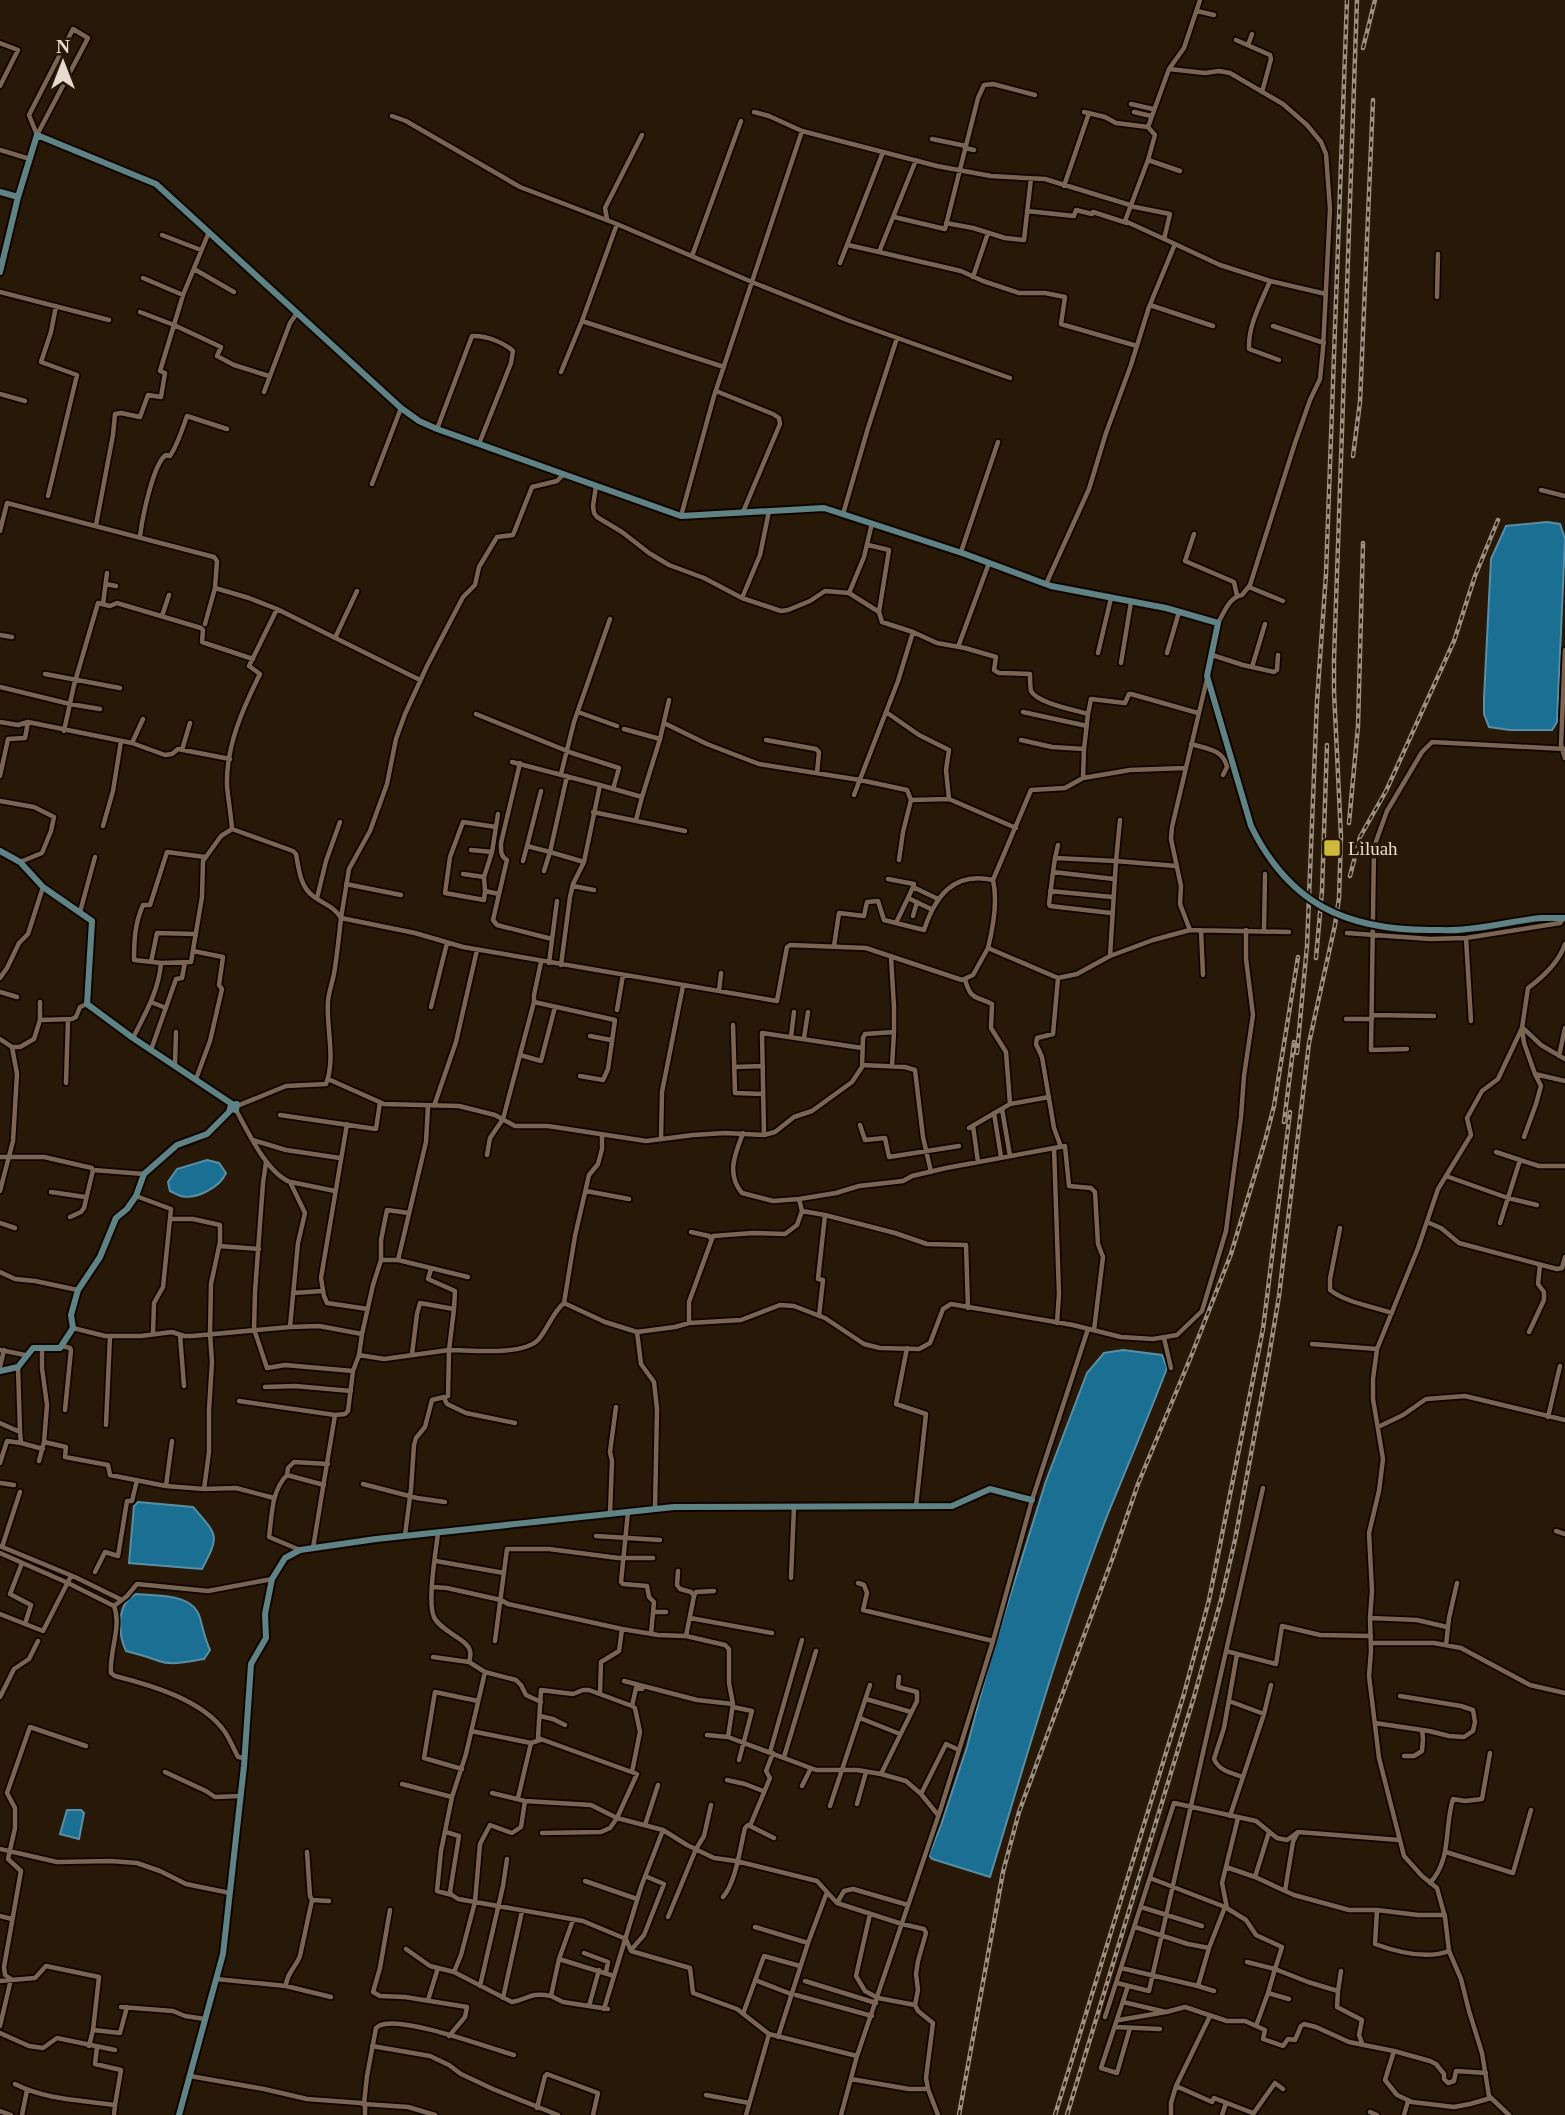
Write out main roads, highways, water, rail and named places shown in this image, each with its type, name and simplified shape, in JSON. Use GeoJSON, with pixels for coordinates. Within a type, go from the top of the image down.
{"type":"FeatureCollection","features":[{"type":"Feature","properties":{"kind":"water"},"geometry":{"type":"Polygon","coordinates":[[[1547,522],[1560,524],[1565,539],[1557,722],[1552,730],[1489,727],[1484,714],[1484,698],[1491,559],[1506,526],[1547,522]]]}},
{"type":"Feature","properties":{"kind":"water"},"geometry":{"type":"Polygon","coordinates":[[[207,1160],[219,1163],[226,1173],[219,1183],[194,1196],[181,1196],[170,1191],[168,1182],[177,1169],[207,1160]]]}},
{"type":"Feature","properties":{"kind":"water"},"geometry":{"type":"Polygon","coordinates":[[[1123,1350],[1162,1355],[1167,1368],[1107,1516],[1075,1605],[990,1877],[932,1859],[929,1855],[967,1747],[990,1660],[1046,1481],[1087,1373],[1104,1353],[1123,1350]]]}},
{"type":"Feature","properties":{"kind":"water"},"geometry":{"type":"Polygon","coordinates":[[[138,1502],[193,1507],[214,1536],[212,1549],[202,1569],[129,1563],[134,1506],[138,1502]]]}},
{"type":"Feature","properties":{"kind":"water"},"geometry":{"type":"Polygon","coordinates":[[[136,1594],[173,1597],[190,1604],[200,1618],[210,1650],[204,1659],[170,1663],[126,1651],[120,1620],[125,1604],[136,1594]]]}},
{"type":"Feature","properties":{"kind":"water"},"geometry":{"type":"Polygon","coordinates":[[[67,1810],[81,1810],[84,1813],[79,1839],[60,1834],[67,1810]]]}},
{"type":"Feature","properties":{"kind":"railway"},"geometry":{"type":"LineString","coordinates":[[1297,1053],[1307,946],[1317,701],[1326,574],[1347,0]]}},
{"type":"Feature","properties":{"kind":"railway"},"geometry":{"type":"LineString","coordinates":[[1067,2115],[1194,1697],[1235,1540],[1279,1296],[1309,1043],[1339,898],[1341,837],[1334,660],[1357,0]]}},
{"type":"Feature","properties":{"kind":"railway"},"geometry":{"type":"LineString","coordinates":[[1363,48],[1375,0]]}},
{"type":"Feature","properties":{"kind":"railway"},"geometry":{"type":"LineString","coordinates":[[1353,456],[1360,402],[1373,100]]}},
{"type":"Feature","properties":{"kind":"railway"},"geometry":{"type":"LineString","coordinates":[[1350,876],[1360,837],[1386,791],[1454,641],[1475,576],[1498,520]]}},
{"type":"Feature","properties":{"kind":"railway"},"geometry":{"type":"LineString","coordinates":[[1349,823],[1358,726],[1363,543]]}},
{"type":"Feature","properties":{"kind":"railway"},"geometry":{"type":"LineString","coordinates":[[1316,958],[1322,891],[1327,745]]}},
{"type":"Feature","properties":{"kind":"railway"},"geometry":{"type":"LineString","coordinates":[[959,2115],[1003,1872],[1019,1812],[1138,1484],[1231,1254],[1274,1106],[1298,957]]}},
{"type":"Feature","properties":{"kind":"railway"},"geometry":{"type":"LineString","coordinates":[[1284,1122],[1294,1042]]}},
{"type":"Feature","properties":{"kind":"railway"},"geometry":{"type":"LineString","coordinates":[[1055,2115],[1184,1694],[1209,1600],[1263,1329],[1290,1112]]}},
{"type":"Feature","properties":{"kind":"place","name":"Liluah"},"geometry":{"type":"Point","coordinates":[1332,848]}}]}
